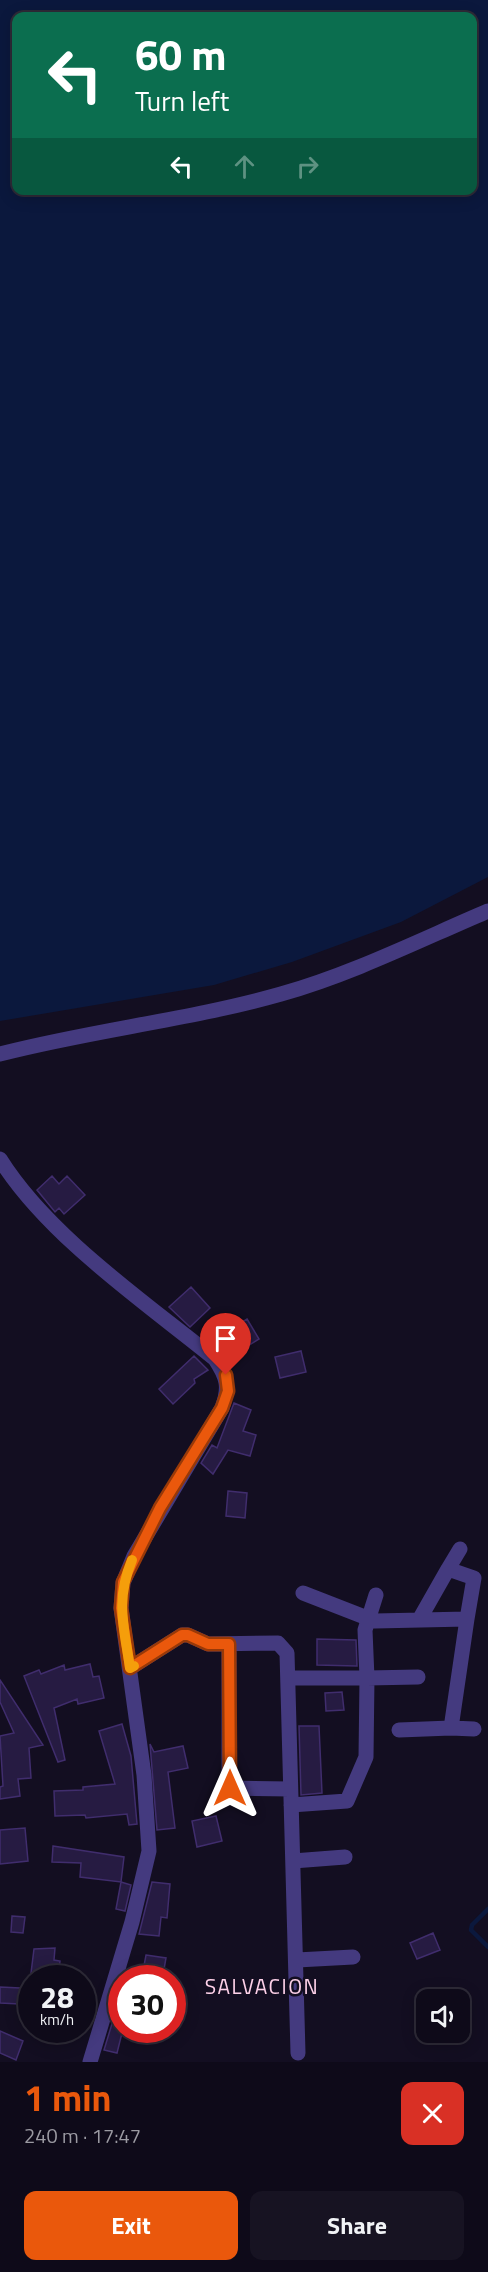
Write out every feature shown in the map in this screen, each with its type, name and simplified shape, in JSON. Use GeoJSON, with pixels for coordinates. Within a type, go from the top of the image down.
{"type":"FeatureCollection","features":[{"type":"Feature","properties":{"kind":"street"},"geometry":{"type":"LineString","coordinates":[[0,1054],[96,1031],[189,1015],[281,994],[329,978],[488,910]]}},
{"type":"Feature","properties":{"kind":"street"},"geometry":{"type":"LineString","coordinates":[[0,1159],[29,1197],[56,1226],[215,1359],[226,1375],[228,1391],[222,1408],[160,1508],[123,1582],[121,1608],[149,1814],[149,1851],[132,1922],[90,2062]]}},
{"type":"Feature","properties":{"kind":"street"},"geometry":{"type":"LineString","coordinates":[[419,1620],[460,1549]]}},
{"type":"Feature","properties":{"kind":"street"},"geometry":{"type":"LineString","coordinates":[[448,1569],[481,1580],[467,1619],[451,1728]]}},
{"type":"Feature","properties":{"kind":"street"},"geometry":{"type":"LineString","coordinates":[[303,1593],[375,1621],[467,1619]]}},
{"type":"Feature","properties":{"kind":"street"},"geometry":{"type":"LineString","coordinates":[[291,1805],[347,1802],[366,1757],[365,1630],[376,1596]]}},
{"type":"Feature","properties":{"kind":"street"},"geometry":{"type":"LineString","coordinates":[[130,1668],[182,1635],[188,1635],[208,1644],[278,1643],[287,1653],[298,2053]]}},
{"type":"Feature","properties":{"kind":"street"},"geometry":{"type":"LineString","coordinates":[[229,1644],[230,1788],[290,1789]]}},
{"type":"Feature","properties":{"kind":"street"},"geometry":{"type":"LineString","coordinates":[[289,1678],[418,1677]]}},
{"type":"Feature","properties":{"kind":"street"},"geometry":{"type":"LineString","coordinates":[[399,1730],[474,1729]]}},
{"type":"Feature","properties":{"kind":"street"},"geometry":{"type":"LineString","coordinates":[[293,1861],[345,1857]]}},
{"type":"Feature","properties":{"kind":"street"},"geometry":{"type":"LineString","coordinates":[[297,1960],[353,1957]]}},
{"type":"Feature","properties":{"kind":"water"},"geometry":{"type":"Polygon","coordinates":[[[0,0],[488,0],[488,877],[401,922],[292,962],[214,985],[0,1021],[0,0]]]}},
{"type":"Feature","properties":{"kind":"building"},"geometry":{"type":"Polygon","coordinates":[[[52,1176],[59,1184],[67,1176],[85,1195],[64,1214],[59,1208],[55,1212],[37,1190],[52,1176]]]}},
{"type":"Feature","properties":{"kind":"building"},"geometry":{"type":"Polygon","coordinates":[[[191,1287],[210,1308],[190,1327],[169,1307],[191,1287]]]}},
{"type":"Feature","properties":{"kind":"building"},"geometry":{"type":"Polygon","coordinates":[[[247,1319],[259,1339],[238,1352],[226,1332],[247,1319]]]}},
{"type":"Feature","properties":{"kind":"building"},"geometry":{"type":"Polygon","coordinates":[[[301,1351],[306,1372],[280,1378],[275,1357],[301,1351]]]}},
{"type":"Feature","properties":{"kind":"building"},"geometry":{"type":"Polygon","coordinates":[[[194,1356],[208,1370],[194,1379],[195,1383],[173,1404],[159,1389],[194,1356]]]}},
{"type":"Feature","properties":{"kind":"building"},"geometry":{"type":"Polygon","coordinates":[[[234,1403],[251,1410],[243,1431],[256,1435],[250,1456],[228,1450],[213,1474],[201,1463],[212,1445],[217,1448],[234,1403]]]}},
{"type":"Feature","properties":{"kind":"building"},"geometry":{"type":"Polygon","coordinates":[[[228,1491],[247,1493],[245,1518],[226,1516],[228,1491]]]}},
{"type":"Feature","properties":{"kind":"building"},"geometry":{"type":"Polygon","coordinates":[[[317,1639],[356,1640],[357,1666],[317,1665],[317,1639]]]}},
{"type":"Feature","properties":{"kind":"building"},"geometry":{"type":"Polygon","coordinates":[[[90,1664],[93,1677],[99,1676],[104,1698],[78,1704],[77,1699],[54,1708],[65,1760],[58,1762],[24,1676],[39,1670],[41,1674],[64,1665],[65,1670],[90,1664]]]}},
{"type":"Feature","properties":{"kind":"building"},"geometry":{"type":"Polygon","coordinates":[[[0,1680],[43,1745],[29,1748],[31,1778],[18,1779],[20,1796],[0,1799],[0,1787],[3,1786],[0,1736],[14,1733],[0,1702],[0,1680]]]}},
{"type":"Feature","properties":{"kind":"building"},"geometry":{"type":"Polygon","coordinates":[[[342,1692],[344,1710],[326,1711],[325,1693],[342,1692]]]}},
{"type":"Feature","properties":{"kind":"building"},"geometry":{"type":"Polygon","coordinates":[[[122,1724],[131,1756],[137,1824],[129,1825],[127,1814],[86,1818],[85,1815],[55,1816],[54,1791],[83,1790],[83,1787],[115,1784],[99,1731],[122,1724]]]}},
{"type":"Feature","properties":{"kind":"building"},"geometry":{"type":"Polygon","coordinates":[[[299,1726],[319,1726],[322,1793],[301,1795],[299,1726]]]}},
{"type":"Feature","properties":{"kind":"building"},"geometry":{"type":"Polygon","coordinates":[[[150,1744],[154,1752],[183,1746],[188,1768],[168,1772],[175,1828],[157,1830],[150,1744]]]}},
{"type":"Feature","properties":{"kind":"building"},"geometry":{"type":"Polygon","coordinates":[[[216,1816],[222,1841],[197,1847],[192,1821],[216,1816]]]}},
{"type":"Feature","properties":{"kind":"building"},"geometry":{"type":"Polygon","coordinates":[[[25,1828],[28,1861],[0,1864],[0,1830],[25,1828]]]}},
{"type":"Feature","properties":{"kind":"building"},"geometry":{"type":"Polygon","coordinates":[[[53,1846],[124,1857],[121,1882],[80,1877],[81,1863],[52,1862],[53,1846]]]}},
{"type":"Feature","properties":{"kind":"building"},"geometry":{"type":"Polygon","coordinates":[[[121,1882],[131,1885],[125,1911],[116,1909],[121,1882]]]}},
{"type":"Feature","properties":{"kind":"building"},"geometry":{"type":"Polygon","coordinates":[[[152,1882],[170,1884],[167,1918],[161,1917],[159,1936],[139,1934],[152,1882]]]}},
{"type":"Feature","properties":{"kind":"building"},"geometry":{"type":"Polygon","coordinates":[[[12,1916],[25,1917],[23,1933],[11,1932],[12,1916]]]}},
{"type":"Feature","properties":{"kind":"building"},"geometry":{"type":"Polygon","coordinates":[[[433,1933],[440,1950],[417,1959],[410,1943],[433,1933]]]}},
{"type":"Feature","properties":{"kind":"building"},"geometry":{"type":"Polygon","coordinates":[[[55,1948],[54,1960],[60,1961],[60,1965],[32,1965],[34,1949],[55,1948]]]}},
{"type":"Feature","properties":{"kind":"building"},"geometry":{"type":"Polygon","coordinates":[[[146,1955],[166,1958],[165,1965],[144,1965],[146,1955]]]}},
{"type":"Feature","properties":{"kind":"building"},"geometry":{"type":"Polygon","coordinates":[[[0,1987],[18,1988],[18,2004],[0,2003],[0,1987]]]}},
{"type":"Feature","properties":{"kind":"building"},"geometry":{"type":"Polygon","coordinates":[[[0,2031],[18,2039],[18,2043],[22,2043],[16,2060],[0,2053],[0,2031]]]}},
{"type":"Feature","properties":{"kind":"building"},"geometry":{"type":"Polygon","coordinates":[[[108,2037],[108,2043],[120,2043],[117,2053],[104,2050],[108,2037]]]}},
{"type":"Feature","properties":{"kind":"waterway"},"geometry":{"type":"LineString","coordinates":[[488,1909],[472,1925],[471,1930],[488,1947]]}},
{"type":"Feature","properties":{"kind":"slow traffic"},"geometry":{"type":"LineString","coordinates":[[132,1560],[123,1582],[121,1608],[130,1668],[134,1666]]}},
{"type":"Feature","properties":{"kind":"district","name":"SALVACION"},"geometry":{"type":"Point","coordinates":[262,1987]}},
{"type":"Feature","properties":{"kind":"route"},"geometry":{"type":"LineString","coordinates":[[226,1375],[228,1391],[222,1408],[160,1508],[134,1556],[123,1582],[121,1608],[130,1668],[182,1635],[188,1635],[208,1644],[229,1644],[230,1788]]}}]}
